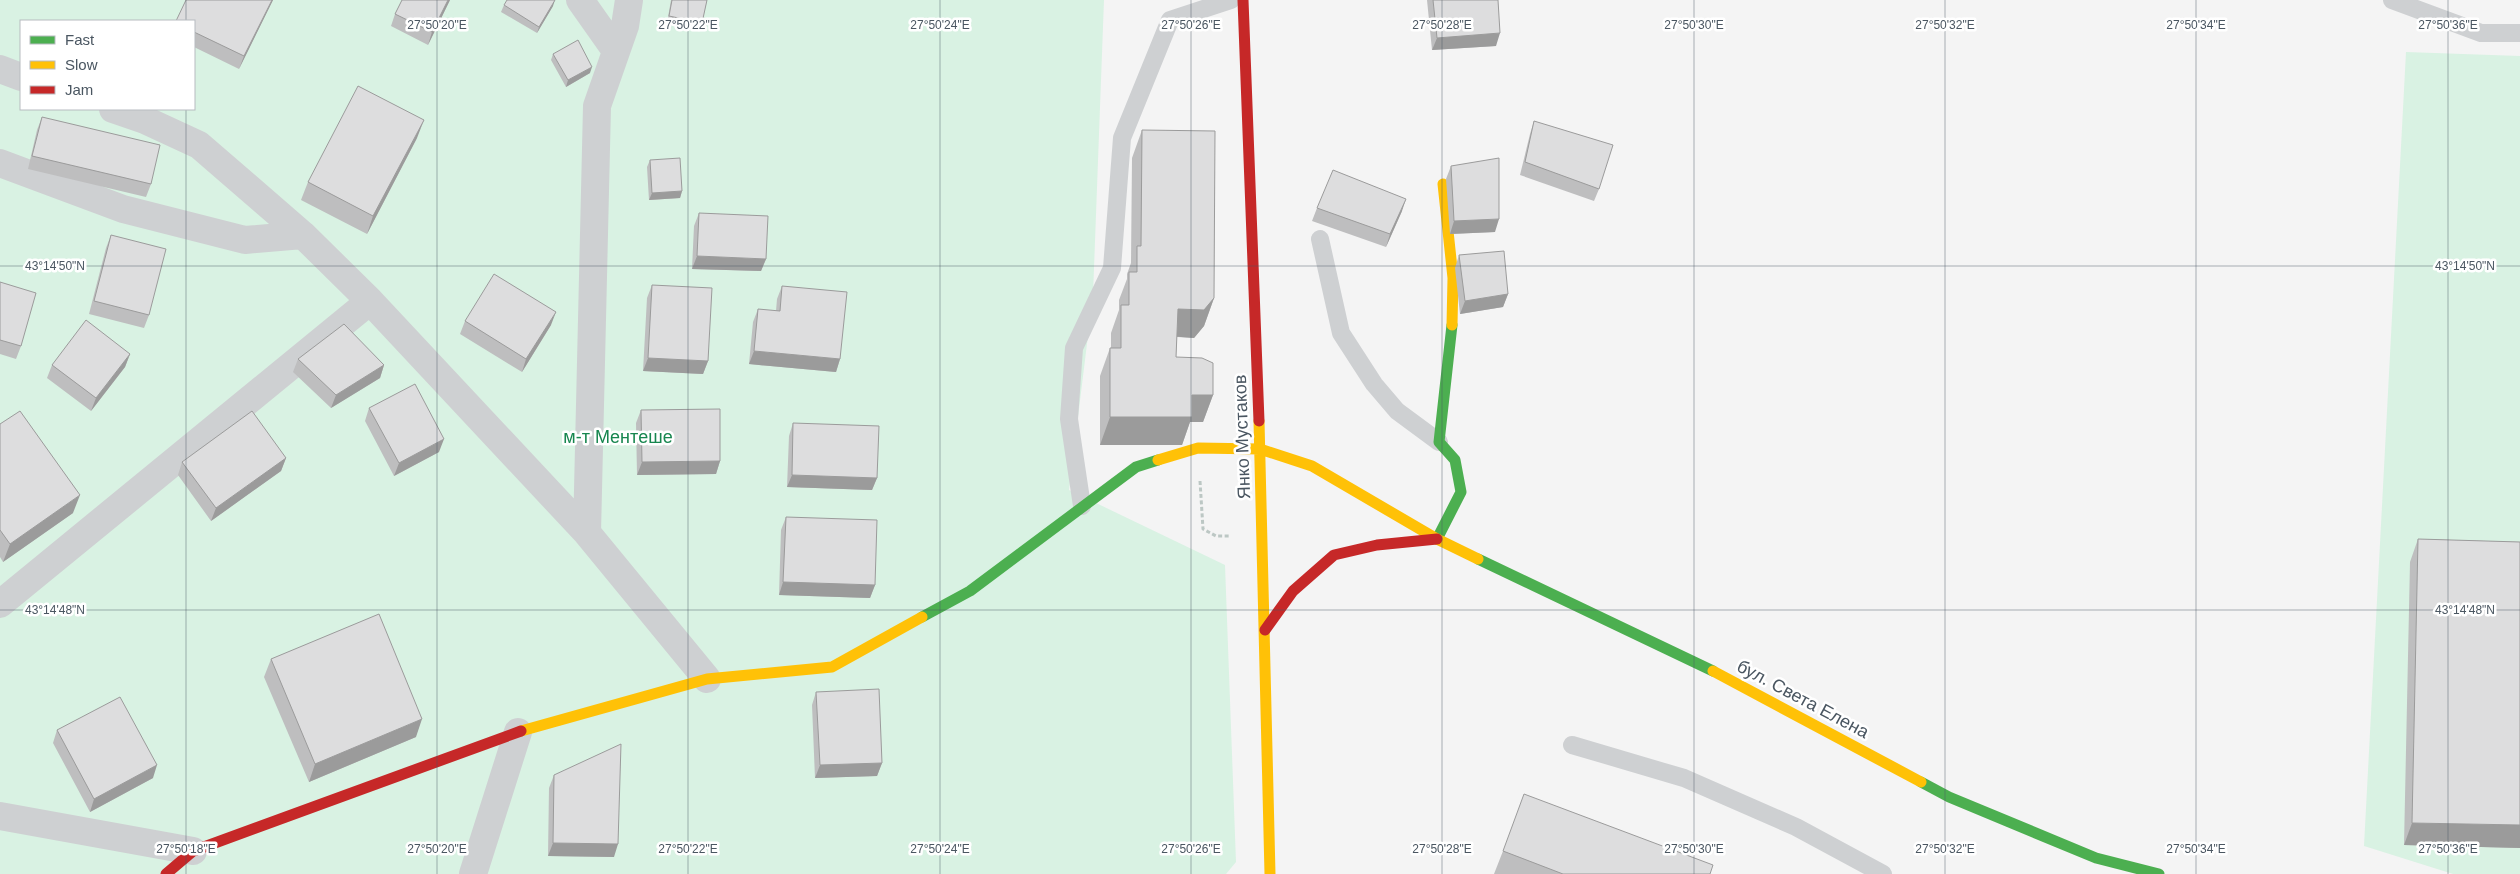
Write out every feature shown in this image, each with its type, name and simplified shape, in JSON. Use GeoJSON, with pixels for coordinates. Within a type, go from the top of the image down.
{"type":"FeatureCollection","features":[{"type":"Feature","properties":{"kind":"street"},"geometry":{"type":"LineString","coordinates":[[580,0],[616,51]]}},
{"type":"Feature","properties":{"kind":"street"},"geometry":{"type":"LineString","coordinates":[[587,533],[597,106],[625,26],[629,0]]}},
{"type":"Feature","properties":{"kind":"street","name":"Янко Мустаков"},"geometry":{"type":"LineString","coordinates":[[1242,0],[1260,449],[1270,874]]}},
{"type":"Feature","properties":{"kind":"street"},"geometry":{"type":"LineString","coordinates":[[0,69],[20,77]]}},
{"type":"Feature","properties":{"kind":"street"},"geometry":{"type":"LineString","coordinates":[[117,110],[145,120],[199,144],[303,235],[370,301],[587,533],[707,679]]}},
{"type":"Feature","properties":{"kind":"street"},"geometry":{"type":"LineString","coordinates":[[0,163],[123,209],[245,240],[303,235]]}},
{"type":"Feature","properties":{"kind":"street"},"geometry":{"type":"LineString","coordinates":[[1264,630],[1293,591],[1334,555],[1377,545],[1437,539],[1461,492],[1455,460],[1439,442],[1452,340],[1453,278],[1443,184]]}},
{"type":"Feature","properties":{"kind":"street"},"geometry":{"type":"LineString","coordinates":[[0,604],[370,301]]}},
{"type":"Feature","properties":{"kind":"street","name":"бул. Света Елена"},"geometry":{"type":"LineString","coordinates":[[193,851],[518,732],[707,679],[832,667],[970,591],[1136,467],[1198,448],[1260,449],[1312,466],[1437,539],[1744,687],[1948,797],[2096,858],[2159,874]]}},
{"type":"Feature","properties":{"kind":"street"},"geometry":{"type":"LineString","coordinates":[[473,874],[518,732]]}},
{"type":"Feature","properties":{"kind":"street"},"geometry":{"type":"LineString","coordinates":[[0,816],[193,851]]}},
{"type":"Feature","properties":{"kind":"street"},"geometry":{"type":"LineString","coordinates":[[166,874],[193,851]]}},
{"type":"Feature","properties":{"kind":"lane"},"geometry":{"type":"LineString","coordinates":[[1082,506],[1069,419],[1074,348],[1112,268],[1122,138],[1170,20],[1231,0]]}},
{"type":"Feature","properties":{"kind":"lane"},"geometry":{"type":"LineString","coordinates":[[2392,0],[2481,32],[2520,32]]}},
{"type":"Feature","properties":{"kind":"lane"},"geometry":{"type":"LineString","coordinates":[[1320,239],[1340,333],[1374,384],[1397,411],[1439,442]]}},
{"type":"Feature","properties":{"kind":"lane"},"geometry":{"type":"LineString","coordinates":[[1572,745],[1684,778],[1796,827],[1883,874]]}},
{"type":"Feature","properties":{"kind":"path"},"geometry":{"type":"LineString","coordinates":[[1198,448],[1204,530],[1216,536],[1261,536]]}},
{"type":"Feature","properties":{"kind":"green space","name":"м-т Ментeше"},"geometry":{"type":"Polygon","coordinates":[[[0,0],[1104,0],[1093,295],[1069,490],[1225,565],[1236,862],[1226,874],[0,874],[0,0]]]}},
{"type":"Feature","properties":{"kind":"green space"},"geometry":{"type":"Polygon","coordinates":[[[2406,52],[2520,56],[2520,874],[2453,874],[2364,846],[2406,52]]]}},
{"type":"Feature","properties":{"kind":"building"},"geometry":{"type":"Polygon","coordinates":[[[186,0],[272,0],[244,56],[195,32],[195,20],[176,20],[186,0]]]}},
{"type":"Feature","properties":{"kind":"building"},"geometry":{"type":"Polygon","coordinates":[[[402,0],[448,0],[432,32],[395,14],[402,0]]]}},
{"type":"Feature","properties":{"kind":"building"},"geometry":{"type":"Polygon","coordinates":[[[507,0],[555,0],[539,27],[504,5],[507,0]]]}},
{"type":"Feature","properties":{"kind":"building"},"geometry":{"type":"Polygon","coordinates":[[[672,0],[707,0],[702,23],[669,16],[672,0]]]}},
{"type":"Feature","properties":{"kind":"building"},"geometry":{"type":"Polygon","coordinates":[[[1433,0],[1498,0],[1500,33],[1437,38],[1433,0]]]}},
{"type":"Feature","properties":{"kind":"building"},"geometry":{"type":"Polygon","coordinates":[[[578,40],[592,67],[568,80],[553,54],[578,40]]]}},
{"type":"Feature","properties":{"kind":"building"},"geometry":{"type":"Polygon","coordinates":[[[358,86],[424,120],[373,216],[308,182],[358,86]]]}},
{"type":"Feature","properties":{"kind":"building"},"geometry":{"type":"Polygon","coordinates":[[[42,117],[160,145],[151,184],[32,156],[42,117]]]}},
{"type":"Feature","properties":{"kind":"building"},"geometry":{"type":"Polygon","coordinates":[[[1534,121],[1613,145],[1599,189],[1525,162],[1534,121]]]}},
{"type":"Feature","properties":{"kind":"building"},"geometry":{"type":"Polygon","coordinates":[[[1142,130],[1215,131],[1214,298],[1204,310],[1178,309],[1176,357],[1202,358],[1213,363],[1213,395],[1192,395],[1192,417],[1110,417],[1110,348],[1121,348],[1121,305],[1129,305],[1129,272],[1137,272],[1137,246],[1141,246],[1142,130]]]}},
{"type":"Feature","properties":{"kind":"building"},"geometry":{"type":"Polygon","coordinates":[[[680,158],[682,191],[652,193],[650,160],[680,158]]]}},
{"type":"Feature","properties":{"kind":"building"},"geometry":{"type":"Polygon","coordinates":[[[1499,158],[1499,219],[1454,221],[1451,166],[1499,158]]]}},
{"type":"Feature","properties":{"kind":"building"},"geometry":{"type":"Polygon","coordinates":[[[1333,170],[1406,199],[1390,234],[1317,208],[1333,170]]]}},
{"type":"Feature","properties":{"kind":"building"},"geometry":{"type":"Polygon","coordinates":[[[699,213],[768,216],[766,259],[697,256],[699,213]]]}},
{"type":"Feature","properties":{"kind":"building"},"geometry":{"type":"Polygon","coordinates":[[[111,235],[166,249],[149,315],[94,301],[111,235]]]}},
{"type":"Feature","properties":{"kind":"building"},"geometry":{"type":"Polygon","coordinates":[[[1504,251],[1508,294],[1465,301],[1459,255],[1504,251]]]}},
{"type":"Feature","properties":{"kind":"building"},"geometry":{"type":"Polygon","coordinates":[[[494,274],[556,312],[526,359],[465,321],[494,274]]]}},
{"type":"Feature","properties":{"kind":"building"},"geometry":{"type":"Polygon","coordinates":[[[0,282],[36,293],[21,346],[0,340],[0,282]]]}},
{"type":"Feature","properties":{"kind":"building"},"geometry":{"type":"Polygon","coordinates":[[[652,285],[712,288],[708,361],[648,358],[652,285]]]}},
{"type":"Feature","properties":{"kind":"building"},"geometry":{"type":"Polygon","coordinates":[[[782,286],[847,292],[840,359],[754,351],[758,309],[780,311],[782,286]]]}},
{"type":"Feature","properties":{"kind":"building"},"geometry":{"type":"Polygon","coordinates":[[[86,320],[130,354],[96,398],[52,365],[86,320]]]}},
{"type":"Feature","properties":{"kind":"building"},"geometry":{"type":"Polygon","coordinates":[[[344,324],[384,365],[336,395],[298,359],[344,324]]]}},
{"type":"Feature","properties":{"kind":"building"},"geometry":{"type":"Polygon","coordinates":[[[415,384],[444,439],[399,463],[369,408],[415,384]]]}},
{"type":"Feature","properties":{"kind":"building"},"geometry":{"type":"Polygon","coordinates":[[[720,409],[720,461],[642,462],[641,410],[720,409]]]}},
{"type":"Feature","properties":{"kind":"building"},"geometry":{"type":"Polygon","coordinates":[[[20,411],[80,495],[10,544],[0,530],[0,424],[20,411]]]}},
{"type":"Feature","properties":{"kind":"building"},"geometry":{"type":"Polygon","coordinates":[[[252,411],[286,458],[216,508],[182,462],[252,411]]]}},
{"type":"Feature","properties":{"kind":"building"},"geometry":{"type":"Polygon","coordinates":[[[793,423],[879,426],[877,478],[792,475],[793,423]]]}},
{"type":"Feature","properties":{"kind":"building"},"geometry":{"type":"Polygon","coordinates":[[[786,517],[877,520],[875,585],[783,582],[786,517]]]}},
{"type":"Feature","properties":{"kind":"building"},"geometry":{"type":"Polygon","coordinates":[[[2418,539],[2520,542],[2520,825],[2412,823],[2418,539]]]}},
{"type":"Feature","properties":{"kind":"building"},"geometry":{"type":"Polygon","coordinates":[[[379,614],[422,719],[315,764],[271,659],[379,614]]]}},
{"type":"Feature","properties":{"kind":"building"},"geometry":{"type":"Polygon","coordinates":[[[879,689],[882,763],[820,765],[816,692],[879,689]]]}},
{"type":"Feature","properties":{"kind":"building"},"geometry":{"type":"Polygon","coordinates":[[[120,697],[157,765],[94,799],[57,730],[120,697]]]}},
{"type":"Feature","properties":{"kind":"building"},"geometry":{"type":"Polygon","coordinates":[[[621,744],[618,844],[553,843],[554,775],[621,744]]]}},
{"type":"Feature","properties":{"kind":"building"},"geometry":{"type":"Polygon","coordinates":[[[1524,794],[1713,865],[1710,874],[1563,874],[1503,851],[1524,794]]]}},
{"type":"Feature","properties":{"kind":"traffic: fast"},"geometry":{"type":"LineString","coordinates":[[1437,539],[1461,492],[1455,460],[1439,442],[1452,325]]}},
{"type":"Feature","properties":{"kind":"traffic: fast"},"geometry":{"type":"LineString","coordinates":[[922,617],[970,591],[1136,467],[1158,460]]}},
{"type":"Feature","properties":{"kind":"traffic: fast"},"geometry":{"type":"LineString","coordinates":[[1478,559],[1713,671]]}},
{"type":"Feature","properties":{"kind":"traffic: fast"},"geometry":{"type":"LineString","coordinates":[[1921,782],[1949,797],[2096,858],[2159,874]]}},
{"type":"Feature","properties":{"kind":"traffic: slow"},"geometry":{"type":"LineString","coordinates":[[1443,184],[1453,278],[1452,325]]}},
{"type":"Feature","properties":{"kind":"traffic: slow"},"geometry":{"type":"LineString","coordinates":[[1259,421],[1270,874]]}},
{"type":"Feature","properties":{"kind":"traffic: slow"},"geometry":{"type":"LineString","coordinates":[[1158,460],[1198,448],[1260,449],[1312,466],[1437,539],[1478,559]]}},
{"type":"Feature","properties":{"kind":"traffic: slow"},"geometry":{"type":"LineString","coordinates":[[521,731],[707,679],[832,667],[922,617]]}},
{"type":"Feature","properties":{"kind":"traffic: slow"},"geometry":{"type":"LineString","coordinates":[[1713,671],[1921,782]]}},
{"type":"Feature","properties":{"kind":"traffic: jam"},"geometry":{"type":"LineString","coordinates":[[1243,0],[1259,421]]}},
{"type":"Feature","properties":{"kind":"traffic: jam"},"geometry":{"type":"LineString","coordinates":[[1265,630],[1293,591],[1334,555],[1377,545],[1437,539]]}},
{"type":"Feature","properties":{"kind":"traffic: jam"},"geometry":{"type":"LineString","coordinates":[[166,874],[193,851],[521,731]]}}]}
